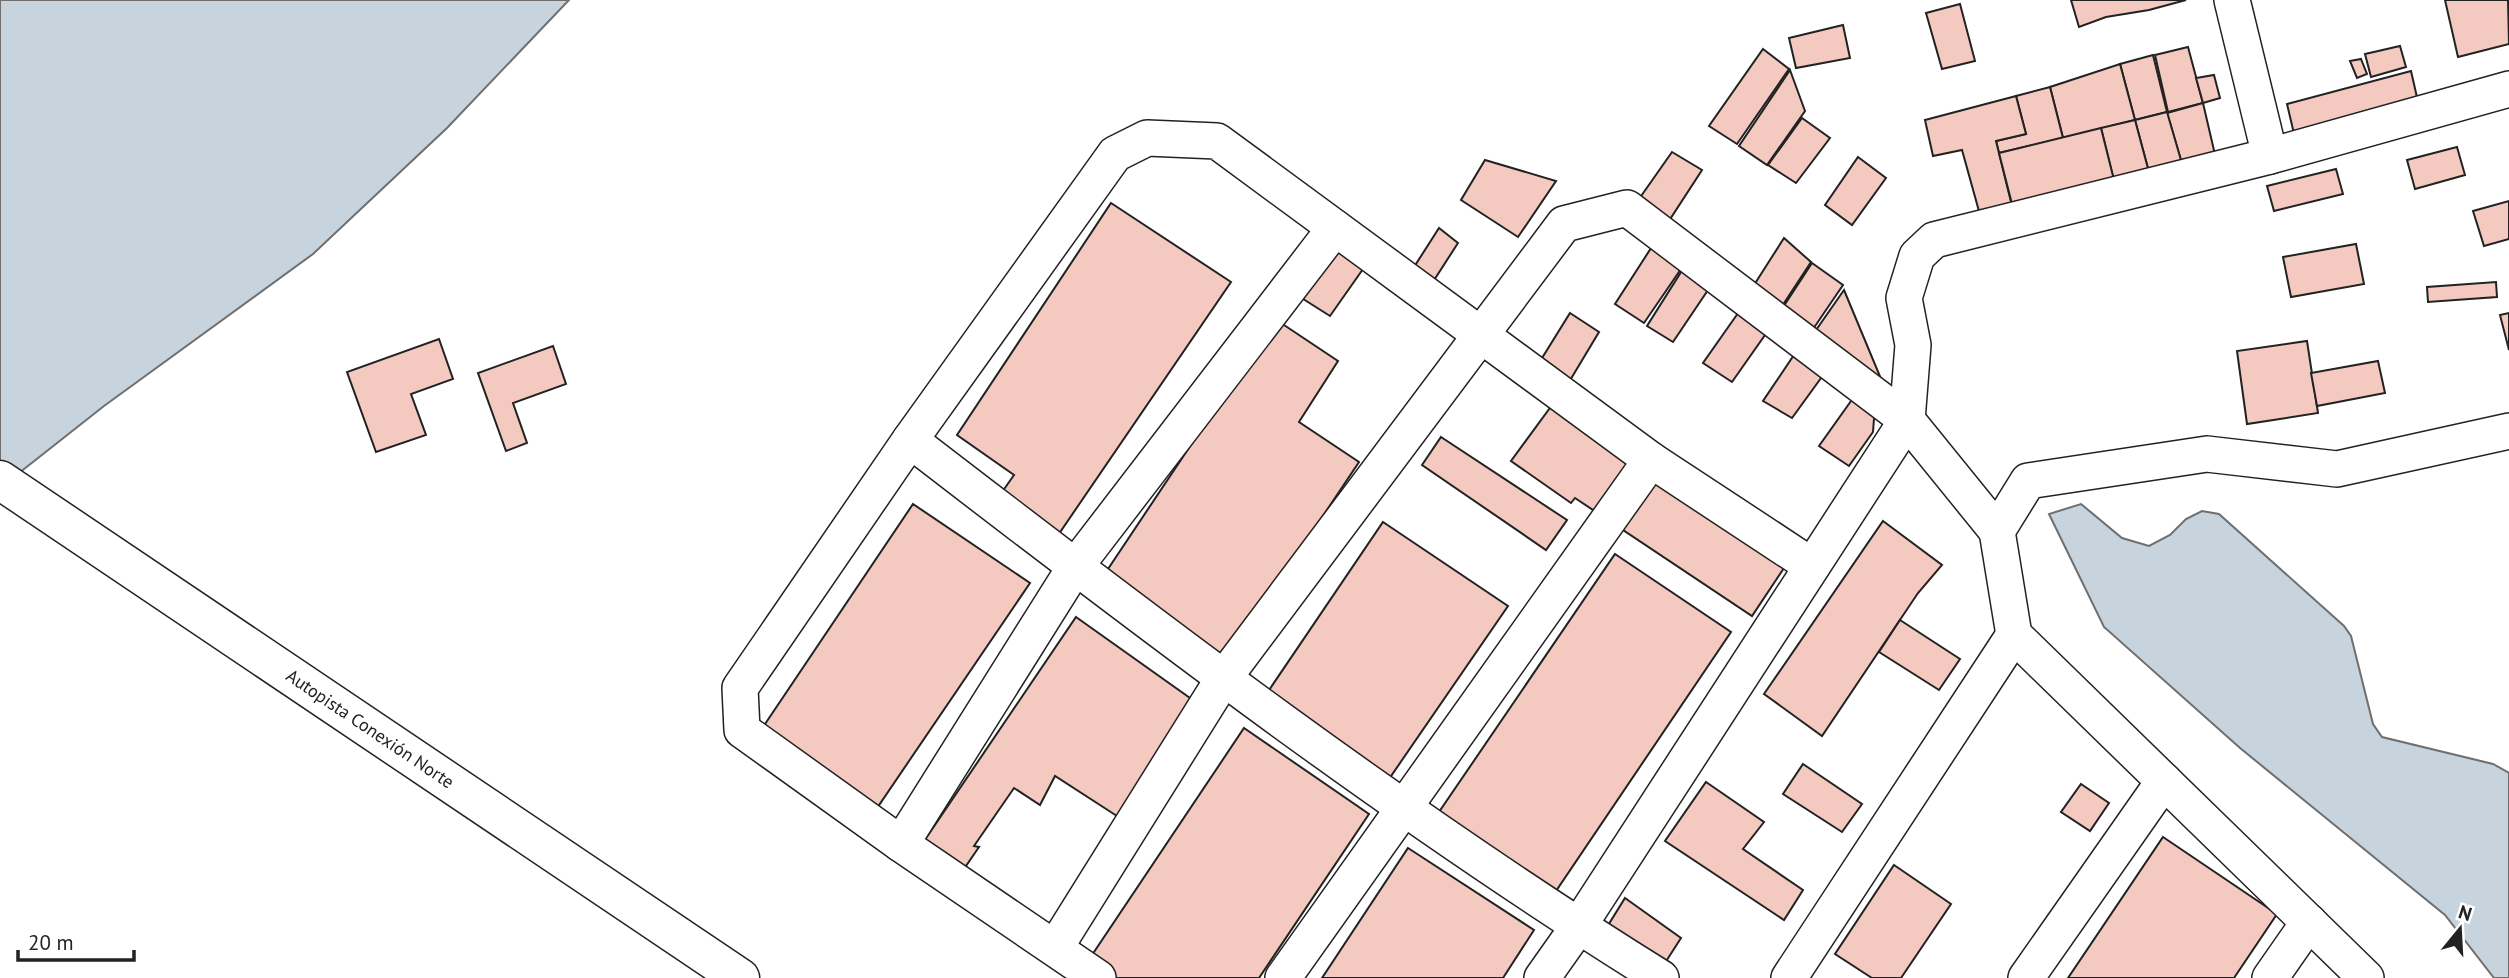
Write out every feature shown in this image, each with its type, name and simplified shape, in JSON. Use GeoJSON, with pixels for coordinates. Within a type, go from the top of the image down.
{"type":"FeatureCollection","features":[{"type":"Feature","properties":{"kind":"highway","name":"Autopista Conexión Norte"},"geometry":{"type":"LineString","coordinates":[[0,480],[740,978]]}},
{"type":"Feature","properties":{"kind":"street"},"geometry":{"type":"LineString","coordinates":[[2232,0],[2270,156]]}},
{"type":"Feature","properties":{"kind":"street"},"geometry":{"type":"LineString","coordinates":[[1542,978],[1907,420],[1913,345],[1904,298],[1916,256],[1934,240],[2270,156],[2509,89]]}},
{"type":"Feature","properties":{"kind":"street"},"geometry":{"type":"LineString","coordinates":[[1098,978],[901,845],[742,730],[740,688],[910,440],[1115,154],[1147,138],[1217,141],[1651,460],[1812,566]]}},
{"type":"Feature","properties":{"kind":"street"},"geometry":{"type":"LineString","coordinates":[[1055,948],[1223,679],[1564,224],[1627,208],[1907,420],[1997,531],[2014,635],[2366,978]]}},
{"type":"Feature","properties":{"kind":"street"},"geometry":{"type":"LineString","coordinates":[[901,845],[1076,567],[1335,228]]}},
{"type":"Feature","properties":{"kind":"street"},"geometry":{"type":"LineString","coordinates":[[1997,531],[2028,481],[2207,454],[2337,469],[2509,431]]}},
{"type":"Feature","properties":{"kind":"street"},"geometry":{"type":"LineString","coordinates":[[910,440],[1223,679],[1578,926],[1661,978]]}},
{"type":"Feature","properties":{"kind":"street"},"geometry":{"type":"LineString","coordinates":[[1283,978],[1651,460]]}},
{"type":"Feature","properties":{"kind":"street"},"geometry":{"type":"LineString","coordinates":[[1789,978],[2014,635]]}},
{"type":"Feature","properties":{"kind":"street"},"geometry":{"type":"LineString","coordinates":[[2026,978],[2164,781]]}},
{"type":"Feature","properties":{"kind":"street"},"geometry":{"type":"LineString","coordinates":[[2270,978],[2309,922]]}},
{"type":"Feature","properties":{"kind":"shaded area"},"geometry":{"type":"Polygon","coordinates":[[[0,0],[569,0],[447,128],[313,254],[104,406],[0,488],[0,0]]]}},
{"type":"Feature","properties":{"kind":"shaded area"},"geometry":{"type":"Polygon","coordinates":[[[2081,504],[2122,538],[2149,546],[2170,535],[2186,519],[2202,511],[2219,514],[2344,626],[2351,636],[2373,724],[2382,737],[2493,764],[2509,773],[2509,978],[2494,978],[2445,915],[2240,748],[2104,627],[2049,514],[2081,504]]]}},
{"type":"Feature","properties":{"kind":"building"},"geometry":{"type":"Polygon","coordinates":[[[2071,0],[2186,0],[2106,17],[2079,27],[2071,0]]]}},
{"type":"Feature","properties":{"kind":"building"},"geometry":{"type":"Polygon","coordinates":[[[2445,0],[2508,0],[2509,44],[2458,57],[2445,0]]]}},
{"type":"Feature","properties":{"kind":"building"},"geometry":{"type":"Polygon","coordinates":[[[1960,4],[1975,61],[1942,69],[1926,13],[1960,4]]]}},
{"type":"Feature","properties":{"kind":"building"},"geometry":{"type":"Polygon","coordinates":[[[1843,25],[1850,58],[1796,68],[1789,38],[1843,25]]]}},
{"type":"Feature","properties":{"kind":"building"},"geometry":{"type":"Polygon","coordinates":[[[2400,46],[2406,67],[2371,77],[2365,54],[2400,46]]]}},
{"type":"Feature","properties":{"kind":"building"},"geometry":{"type":"Polygon","coordinates":[[[2188,47],[2203,103],[2168,112],[2155,55],[2188,47]]]}},
{"type":"Feature","properties":{"kind":"building"},"geometry":{"type":"Polygon","coordinates":[[[1763,49],[1789,69],[1737,144],[1709,126],[1763,49]]]}},
{"type":"Feature","properties":{"kind":"building"},"geometry":{"type":"Polygon","coordinates":[[[2153,55],[2167,112],[2135,120],[2120,64],[2153,55]]]}},
{"type":"Feature","properties":{"kind":"building"},"geometry":{"type":"Polygon","coordinates":[[[2361,59],[2367,74],[2357,78],[2350,61],[2361,59]]]}},
{"type":"Feature","properties":{"kind":"building"},"geometry":{"type":"Polygon","coordinates":[[[2120,64],[2135,120],[2063,138],[2050,87],[2120,64]]]}},
{"type":"Feature","properties":{"kind":"building"},"geometry":{"type":"Polygon","coordinates":[[[1790,70],[1805,111],[1767,165],[1739,146],[1790,70]]]}},
{"type":"Feature","properties":{"kind":"building"},"geometry":{"type":"Polygon","coordinates":[[[2411,71],[2419,106],[2295,138],[2287,104],[2411,71]]]}},
{"type":"Feature","properties":{"kind":"building"},"geometry":{"type":"Polygon","coordinates":[[[2214,75],[2220,98],[2203,103],[2196,78],[2214,75]]]}},
{"type":"Feature","properties":{"kind":"building"},"geometry":{"type":"Polygon","coordinates":[[[2050,87],[2063,138],[1999,153],[1996,141],[2026,134],[2016,96],[2050,87]]]}},
{"type":"Feature","properties":{"kind":"building"},"geometry":{"type":"Polygon","coordinates":[[[2016,96],[2026,134],[1996,141],[2014,214],[1982,222],[1962,150],[1933,156],[1925,120],[2016,96]]]}},
{"type":"Feature","properties":{"kind":"building"},"geometry":{"type":"Polygon","coordinates":[[[2203,103],[2216,159],[2183,167],[2167,113],[2203,103]]]}},
{"type":"Feature","properties":{"kind":"building"},"geometry":{"type":"Polygon","coordinates":[[[2167,112],[2183,167],[2150,176],[2135,120],[2167,112]]]}},
{"type":"Feature","properties":{"kind":"building"},"geometry":{"type":"Polygon","coordinates":[[[1802,118],[1830,138],[1796,183],[1768,165],[1802,118]]]}},
{"type":"Feature","properties":{"kind":"building"},"geometry":{"type":"Polygon","coordinates":[[[2135,120],[2150,176],[2115,185],[2101,128],[2135,120]]]}},
{"type":"Feature","properties":{"kind":"building"},"geometry":{"type":"Polygon","coordinates":[[[2101,128],[2114,180],[2014,212],[1999,153],[2101,128]]]}},
{"type":"Feature","properties":{"kind":"building"},"geometry":{"type":"Polygon","coordinates":[[[2457,147],[2465,175],[2415,189],[2407,160],[2457,147]]]}},
{"type":"Feature","properties":{"kind":"building"},"geometry":{"type":"Polygon","coordinates":[[[1672,152],[1702,170],[1663,230],[1632,209],[1672,152]]]}},
{"type":"Feature","properties":{"kind":"building"},"geometry":{"type":"Polygon","coordinates":[[[1858,157],[1886,178],[1852,225],[1825,205],[1858,157]]]}},
{"type":"Feature","properties":{"kind":"building"},"geometry":{"type":"Polygon","coordinates":[[[1485,160],[1556,181],[1518,237],[1461,200],[1485,160]]]}},
{"type":"Feature","properties":{"kind":"building"},"geometry":{"type":"Polygon","coordinates":[[[2336,169],[2343,194],[2274,211],[2267,186],[2336,169]]]}},
{"type":"Feature","properties":{"kind":"building"},"geometry":{"type":"Polygon","coordinates":[[[2509,201],[2509,239],[2484,246],[2473,211],[2509,201]]]}},
{"type":"Feature","properties":{"kind":"building"},"geometry":{"type":"Polygon","coordinates":[[[1111,203],[1231,282],[1052,544],[995,502],[1014,475],[957,435],[1111,203]]]}},
{"type":"Feature","properties":{"kind":"building"},"geometry":{"type":"Polygon","coordinates":[[[1439,228],[1458,243],[1427,291],[1407,278],[1439,228]]]}},
{"type":"Feature","properties":{"kind":"building"},"geometry":{"type":"Polygon","coordinates":[[[1784,238],[1811,262],[1775,317],[1747,296],[1784,238]]]}},
{"type":"Feature","properties":{"kind":"building"},"geometry":{"type":"Polygon","coordinates":[[[2356,244],[2364,284],[2291,297],[2283,257],[2356,244]]]}},
{"type":"Feature","properties":{"kind":"building"},"geometry":{"type":"Polygon","coordinates":[[[1653,245],[1683,266],[1644,323],[1615,304],[1653,245]]]}},
{"type":"Feature","properties":{"kind":"building"},"geometry":{"type":"Polygon","coordinates":[[[1332,247],[1363,269],[1330,316],[1300,297],[1332,247]]]}},
{"type":"Feature","properties":{"kind":"building"},"geometry":{"type":"Polygon","coordinates":[[[1812,263],[1843,285],[1807,338],[1776,318],[1812,263]]]}},
{"type":"Feature","properties":{"kind":"building"},"geometry":{"type":"Polygon","coordinates":[[[1683,269],[1710,287],[1673,342],[1647,326],[1683,269]]]}},
{"type":"Feature","properties":{"kind":"building"},"geometry":{"type":"Polygon","coordinates":[[[2496,282],[2497,297],[2428,302],[2427,287],[2496,282]]]}},
{"type":"Feature","properties":{"kind":"building"},"geometry":{"type":"Polygon","coordinates":[[[1844,290],[1889,398],[1807,343],[1844,290]]]}},
{"type":"Feature","properties":{"kind":"building"},"geometry":{"type":"Polygon","coordinates":[[[1743,306],[1772,325],[1732,382],[1703,363],[1743,306]]]}},
{"type":"Feature","properties":{"kind":"building"},"geometry":{"type":"Polygon","coordinates":[[[1570,313],[1599,332],[1563,392],[1534,371],[1570,313]]]}},
{"type":"Feature","properties":{"kind":"building"},"geometry":{"type":"Polygon","coordinates":[[[2509,313],[2509,350],[2500,315],[2509,313]]]}},
{"type":"Feature","properties":{"kind":"building"},"geometry":{"type":"Polygon","coordinates":[[[1275,319],[1338,361],[1299,422],[1359,462],[1222,667],[1100,581],[1275,319]]]}},
{"type":"Feature","properties":{"kind":"building"},"geometry":{"type":"Polygon","coordinates":[[[439,339],[453,379],[411,394],[426,435],[376,452],[347,372],[439,339]]]}},
{"type":"Feature","properties":{"kind":"building"},"geometry":{"type":"Polygon","coordinates":[[[2307,341],[2318,413],[2247,424],[2237,351],[2307,341]]]}},
{"type":"Feature","properties":{"kind":"building"},"geometry":{"type":"Polygon","coordinates":[[[553,346],[566,384],[513,403],[527,443],[506,451],[478,373],[553,346]]]}},
{"type":"Feature","properties":{"kind":"building"},"geometry":{"type":"Polygon","coordinates":[[[1800,346],[1829,367],[1792,418],[1763,401],[1800,346]]]}},
{"type":"Feature","properties":{"kind":"building"},"geometry":{"type":"Polygon","coordinates":[[[2378,361],[2385,393],[2317,406],[2311,373],[2378,361]]]}},
{"type":"Feature","properties":{"kind":"building"},"geometry":{"type":"Polygon","coordinates":[[[1856,394],[1875,405],[1873,432],[1849,466],[1819,446],[1856,394]]]}},
{"type":"Feature","properties":{"kind":"building"},"geometry":{"type":"Polygon","coordinates":[[[1555,401],[1792,556],[1752,616],[1575,498],[1571,503],[1511,461],[1555,401]]]}},
{"type":"Feature","properties":{"kind":"building"},"geometry":{"type":"Polygon","coordinates":[[[1441,437],[1567,520],[1546,550],[1422,465],[1441,437]]]}},
{"type":"Feature","properties":{"kind":"building"},"geometry":{"type":"Polygon","coordinates":[[[913,504],[1030,583],[873,814],[757,736],[913,504]]]}},
{"type":"Feature","properties":{"kind":"building"},"geometry":{"type":"Polygon","coordinates":[[[1883,521],[1942,565],[1918,593],[1822,736],[1764,694],[1883,521]]]}},
{"type":"Feature","properties":{"kind":"building"},"geometry":{"type":"Polygon","coordinates":[[[1383,522],[1508,606],[1389,779],[1265,696],[1383,522]]]}},
{"type":"Feature","properties":{"kind":"building"},"geometry":{"type":"Polygon","coordinates":[[[1615,554],[1731,632],[1556,891],[1439,812],[1615,554]]]}},
{"type":"Feature","properties":{"kind":"building"},"geometry":{"type":"Polygon","coordinates":[[[1076,617],[1197,703],[1120,818],[1055,776],[1040,805],[1014,788],[974,846],[979,847],[957,879],[918,850],[1076,617]]]}},
{"type":"Feature","properties":{"kind":"building"},"geometry":{"type":"Polygon","coordinates":[[[1900,620],[1960,659],[1939,690],[1879,652],[1900,620]]]}},
{"type":"Feature","properties":{"kind":"building"},"geometry":{"type":"Polygon","coordinates":[[[1244,728],[1369,814],[1259,978],[1112,978],[1088,961],[1244,728]]]}},
{"type":"Feature","properties":{"kind":"building"},"geometry":{"type":"Polygon","coordinates":[[[1803,764],[1862,804],[1842,832],[1783,794],[1803,764]]]}},
{"type":"Feature","properties":{"kind":"building"},"geometry":{"type":"Polygon","coordinates":[[[1706,782],[1764,822],[1743,849],[1803,890],[1784,920],[1665,841],[1706,782]]]}},
{"type":"Feature","properties":{"kind":"building"},"geometry":{"type":"Polygon","coordinates":[[[2081,784],[2109,803],[2090,831],[2061,812],[2081,784]]]}},
{"type":"Feature","properties":{"kind":"building"},"geometry":{"type":"Polygon","coordinates":[[[2163,837],[2277,914],[2234,978],[2068,978],[2163,837]]]}},
{"type":"Feature","properties":{"kind":"building"},"geometry":{"type":"Polygon","coordinates":[[[1408,848],[1534,930],[1503,978],[1322,978],[1408,848]]]}},
{"type":"Feature","properties":{"kind":"building"},"geometry":{"type":"Polygon","coordinates":[[[1894,865],[1951,904],[1901,978],[1872,978],[1835,954],[1894,865]]]}},
{"type":"Feature","properties":{"kind":"building"},"geometry":{"type":"Polygon","coordinates":[[[1625,898],[1681,938],[1665,963],[1607,927],[1625,898]]]}}]}
